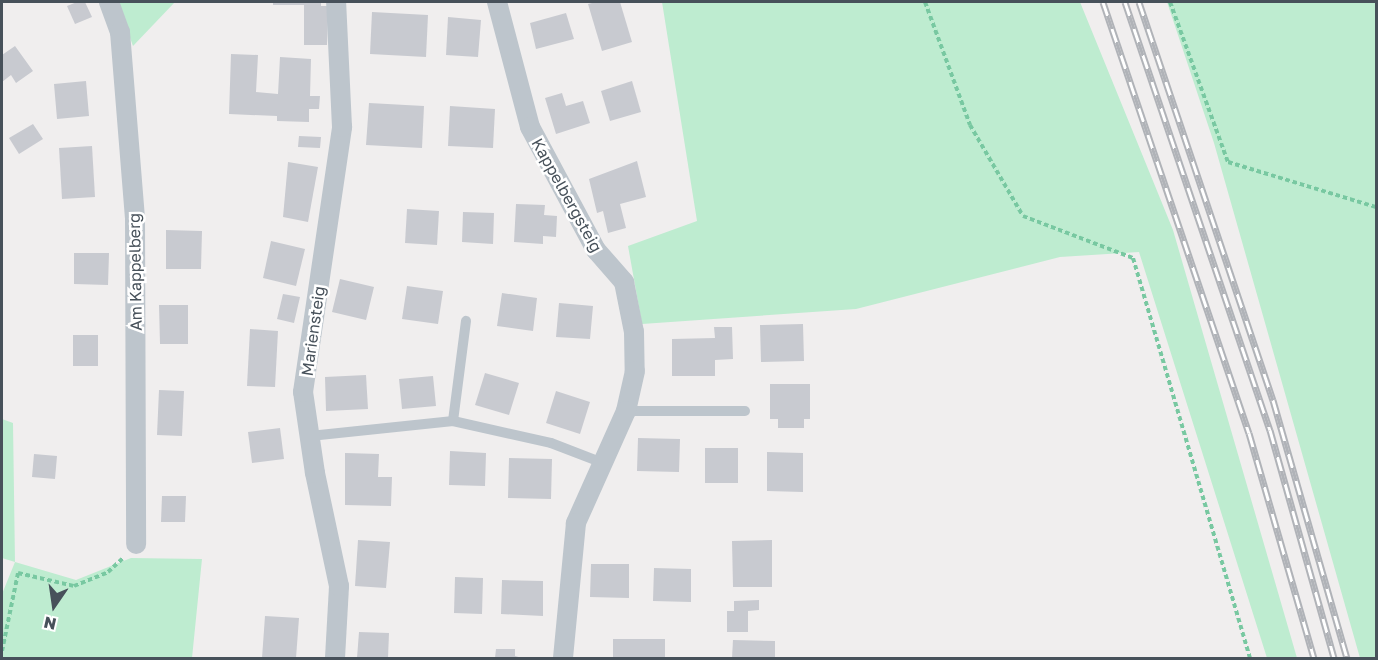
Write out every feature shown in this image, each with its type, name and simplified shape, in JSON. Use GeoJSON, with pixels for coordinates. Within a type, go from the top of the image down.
{"type":"FeatureCollection","features":[{"type":"Feature","properties":{"kind":"street","name":"Am Kappelberg"},"geometry":{"type":"LineString","coordinates":[[109,2],[120,32],[135,219],[136,544]]}},
{"type":"Feature","properties":{"kind":"street","name":"Mariensteig"},"geometry":{"type":"LineString","coordinates":[[335,658],[339,586],[303,392],[342,127],[336,2]]}},
{"type":"Feature","properties":{"kind":"street","name":"Kappelbergsteig"},"geometry":{"type":"LineString","coordinates":[[496,2],[530,127],[596,250],[624,282],[634,332],[635,371],[626,411],[576,523],[563,658]]}},
{"type":"Feature","properties":{"kind":"lane"},"geometry":{"type":"LineString","coordinates":[[453,421],[466,321]]}},
{"type":"Feature","properties":{"kind":"lane"},"geometry":{"type":"LineString","coordinates":[[626,411],[745,411]]}},
{"type":"Feature","properties":{"kind":"lane"},"geometry":{"type":"LineString","coordinates":[[310,436],[453,421],[551,443],[603,463]]}},
{"type":"Feature","properties":{"kind":"path"},"geometry":{"type":"LineString","coordinates":[[925,2],[970,125],[1023,216],[1133,258],[1250,658]]}},
{"type":"Feature","properties":{"kind":"path"},"geometry":{"type":"LineString","coordinates":[[1170,2],[1228,162],[1377,207]]}},
{"type":"Feature","properties":{"kind":"path"},"geometry":{"type":"LineString","coordinates":[[2,651],[18,573],[74,586],[108,572],[136,544]]}},
{"type":"Feature","properties":{"kind":"green space"},"geometry":{"type":"Polygon","coordinates":[[[117,2],[175,2],[133,46],[117,2]]]}},
{"type":"Feature","properties":{"kind":"green space"},"geometry":{"type":"Polygon","coordinates":[[[662,2],[1080,2],[1173,230],[1297,658],[1267,658],[1139,252],[1060,257],[856,309],[642,324],[628,246],[697,221],[662,2]]]}},
{"type":"Feature","properties":{"kind":"green space"},"geometry":{"type":"Polygon","coordinates":[[[1167,2],[1376,2],[1376,658],[1360,658],[1214,143],[1167,2]]]}},
{"type":"Feature","properties":{"kind":"green space"},"geometry":{"type":"Polygon","coordinates":[[[2,419],[13,423],[15,562],[2,558],[2,419]]]}},
{"type":"Feature","properties":{"kind":"green space"},"geometry":{"type":"Polygon","coordinates":[[[131,558],[202,559],[192,658],[2,658],[2,594],[15,562],[76,580],[131,558]]]}},
{"type":"Feature","properties":{"kind":"building"},"geometry":{"type":"Polygon","coordinates":[[[85,2],[92,17],[75,24],[67,6],[85,2]]]}},
{"type":"Feature","properties":{"kind":"building"},"geometry":{"type":"Polygon","coordinates":[[[273,2],[321,2],[321,6],[328,6],[327,45],[304,45],[304,5],[273,5],[273,2]]]}},
{"type":"Feature","properties":{"kind":"building"},"geometry":{"type":"Polygon","coordinates":[[[620,2],[632,42],[602,51],[588,4],[620,2]]]}},
{"type":"Feature","properties":{"kind":"building"},"geometry":{"type":"Polygon","coordinates":[[[372,12],[428,15],[426,57],[370,54],[372,12]]]}},
{"type":"Feature","properties":{"kind":"building"},"geometry":{"type":"Polygon","coordinates":[[[566,13],[574,39],[536,49],[530,23],[566,13]]]}},
{"type":"Feature","properties":{"kind":"building"},"geometry":{"type":"Polygon","coordinates":[[[448,17],[481,20],[478,57],[446,55],[448,17]]]}},
{"type":"Feature","properties":{"kind":"building"},"geometry":{"type":"Polygon","coordinates":[[[15,46],[33,71],[16,83],[11,75],[2,82],[2,55],[15,46]]]}},
{"type":"Feature","properties":{"kind":"building"},"geometry":{"type":"Polygon","coordinates":[[[231,54],[258,55],[256,92],[278,94],[280,57],[311,59],[310,96],[320,96],[319,109],[309,109],[309,122],[277,121],[277,116],[229,114],[231,54]]]}},
{"type":"Feature","properties":{"kind":"building"},"geometry":{"type":"Polygon","coordinates":[[[86,81],[89,116],[57,119],[54,84],[86,81]]]}},
{"type":"Feature","properties":{"kind":"building"},"geometry":{"type":"Polygon","coordinates":[[[632,81],[641,112],[610,121],[601,91],[632,81]]]}},
{"type":"Feature","properties":{"kind":"building"},"geometry":{"type":"Polygon","coordinates":[[[562,93],[566,106],[583,101],[590,123],[556,134],[545,98],[562,93]]]}},
{"type":"Feature","properties":{"kind":"building"},"geometry":{"type":"Polygon","coordinates":[[[369,103],[424,106],[422,148],[366,145],[369,103]]]}},
{"type":"Feature","properties":{"kind":"building"},"geometry":{"type":"Polygon","coordinates":[[[450,106],[495,109],[493,148],[448,146],[450,106]]]}},
{"type":"Feature","properties":{"kind":"building"},"geometry":{"type":"Polygon","coordinates":[[[33,124],[43,139],[19,154],[9,138],[33,124]]]}},
{"type":"Feature","properties":{"kind":"building"},"geometry":{"type":"Polygon","coordinates":[[[299,136],[321,137],[320,148],[298,147],[299,136]]]}},
{"type":"Feature","properties":{"kind":"building"},"geometry":{"type":"Polygon","coordinates":[[[92,146],[95,197],[62,199],[59,148],[92,146]]]}},
{"type":"Feature","properties":{"kind":"building"},"geometry":{"type":"Polygon","coordinates":[[[637,161],[646,197],[620,204],[626,228],[608,233],[603,211],[597,213],[589,179],[637,161]]]}},
{"type":"Feature","properties":{"kind":"building"},"geometry":{"type":"Polygon","coordinates":[[[288,162],[318,167],[308,222],[283,217],[288,162]]]}},
{"type":"Feature","properties":{"kind":"building"},"geometry":{"type":"Polygon","coordinates":[[[516,204],[545,205],[544,215],[557,216],[556,237],[543,236],[543,244],[514,242],[516,204]]]}},
{"type":"Feature","properties":{"kind":"building"},"geometry":{"type":"Polygon","coordinates":[[[407,209],[439,211],[437,245],[405,243],[407,209]]]}},
{"type":"Feature","properties":{"kind":"building"},"geometry":{"type":"Polygon","coordinates":[[[463,212],[494,213],[493,244],[462,242],[463,212]]]}},
{"type":"Feature","properties":{"kind":"building"},"geometry":{"type":"Polygon","coordinates":[[[166,230],[202,231],[201,269],[166,269],[166,230]]]}},
{"type":"Feature","properties":{"kind":"building"},"geometry":{"type":"Polygon","coordinates":[[[271,241],[305,249],[296,286],[263,278],[271,241]]]}},
{"type":"Feature","properties":{"kind":"building"},"geometry":{"type":"Polygon","coordinates":[[[74,253],[109,253],[108,285],[74,284],[74,253]]]}},
{"type":"Feature","properties":{"kind":"building"},"geometry":{"type":"Polygon","coordinates":[[[340,279],[374,287],[366,320],[332,312],[340,279]]]}},
{"type":"Feature","properties":{"kind":"building"},"geometry":{"type":"Polygon","coordinates":[[[407,286],[443,291],[438,324],[402,319],[407,286]]]}},
{"type":"Feature","properties":{"kind":"building"},"geometry":{"type":"Polygon","coordinates":[[[502,293],[537,298],[533,331],[497,326],[502,293]]]}},
{"type":"Feature","properties":{"kind":"building"},"geometry":{"type":"Polygon","coordinates":[[[283,294],[300,297],[294,323],[277,319],[283,294]]]}},
{"type":"Feature","properties":{"kind":"building"},"geometry":{"type":"Polygon","coordinates":[[[559,303],[593,306],[590,339],[556,337],[559,303]]]}},
{"type":"Feature","properties":{"kind":"building"},"geometry":{"type":"Polygon","coordinates":[[[159,305],[188,305],[188,344],[160,344],[159,305]]]}},
{"type":"Feature","properties":{"kind":"building"},"geometry":{"type":"Polygon","coordinates":[[[803,324],[804,361],[761,362],[760,325],[803,324]]]}},
{"type":"Feature","properties":{"kind":"building"},"geometry":{"type":"Polygon","coordinates":[[[714,327],[732,327],[733,359],[715,360],[715,376],[672,376],[672,339],[715,338],[714,327]]]}},
{"type":"Feature","properties":{"kind":"building"},"geometry":{"type":"Polygon","coordinates":[[[250,329],[278,331],[275,387],[247,386],[250,329]]]}},
{"type":"Feature","properties":{"kind":"building"},"geometry":{"type":"Polygon","coordinates":[[[73,335],[98,335],[98,366],[73,366],[73,335]]]}},
{"type":"Feature","properties":{"kind":"building"},"geometry":{"type":"Polygon","coordinates":[[[485,373],[519,383],[509,415],[475,405],[485,373]]]}},
{"type":"Feature","properties":{"kind":"building"},"geometry":{"type":"Polygon","coordinates":[[[366,375],[368,409],[326,411],[325,377],[366,375]]]}},
{"type":"Feature","properties":{"kind":"building"},"geometry":{"type":"Polygon","coordinates":[[[433,376],[436,406],[402,409],[399,379],[433,376]]]}},
{"type":"Feature","properties":{"kind":"building"},"geometry":{"type":"Polygon","coordinates":[[[770,384],[810,384],[810,419],[804,419],[804,428],[778,428],[778,419],[770,419],[770,384]]]}},
{"type":"Feature","properties":{"kind":"building"},"geometry":{"type":"Polygon","coordinates":[[[159,390],[184,391],[182,436],[157,435],[159,390]]]}},
{"type":"Feature","properties":{"kind":"building"},"geometry":{"type":"Polygon","coordinates":[[[556,391],[590,402],[580,434],[546,423],[556,391]]]}},
{"type":"Feature","properties":{"kind":"building"},"geometry":{"type":"Polygon","coordinates":[[[280,428],[284,459],[252,463],[248,432],[280,428]]]}},
{"type":"Feature","properties":{"kind":"building"},"geometry":{"type":"Polygon","coordinates":[[[638,438],[680,439],[679,472],[637,471],[638,438]]]}},
{"type":"Feature","properties":{"kind":"building"},"geometry":{"type":"Polygon","coordinates":[[[705,448],[738,448],[738,483],[705,483],[705,448]]]}},
{"type":"Feature","properties":{"kind":"building"},"geometry":{"type":"Polygon","coordinates":[[[450,451],[486,453],[485,486],[449,485],[450,451]]]}},
{"type":"Feature","properties":{"kind":"building"},"geometry":{"type":"Polygon","coordinates":[[[767,452],[803,453],[803,492],[767,491],[767,452]]]}},
{"type":"Feature","properties":{"kind":"building"},"geometry":{"type":"Polygon","coordinates":[[[345,453],[379,454],[378,477],[392,477],[391,506],[345,505],[345,453]]]}},
{"type":"Feature","properties":{"kind":"building"},"geometry":{"type":"Polygon","coordinates":[[[34,454],[57,456],[55,479],[32,477],[34,454]]]}},
{"type":"Feature","properties":{"kind":"building"},"geometry":{"type":"Polygon","coordinates":[[[509,458],[552,459],[551,499],[508,498],[509,458]]]}},
{"type":"Feature","properties":{"kind":"building"},"geometry":{"type":"Polygon","coordinates":[[[162,496],[186,496],[185,522],[161,522],[162,496]]]}},
{"type":"Feature","properties":{"kind":"building"},"geometry":{"type":"Polygon","coordinates":[[[358,540],[390,542],[386,588],[355,586],[358,540]]]}},
{"type":"Feature","properties":{"kind":"building"},"geometry":{"type":"Polygon","coordinates":[[[772,540],[772,587],[733,587],[732,541],[772,540]]]}},
{"type":"Feature","properties":{"kind":"building"},"geometry":{"type":"Polygon","coordinates":[[[591,564],[629,564],[629,598],[590,597],[591,564]]]}},
{"type":"Feature","properties":{"kind":"building"},"geometry":{"type":"Polygon","coordinates":[[[654,568],[691,569],[691,602],[653,601],[654,568]]]}},
{"type":"Feature","properties":{"kind":"building"},"geometry":{"type":"Polygon","coordinates":[[[455,577],[483,578],[482,614],[454,613],[455,577]]]}},
{"type":"Feature","properties":{"kind":"building"},"geometry":{"type":"Polygon","coordinates":[[[502,580],[543,581],[543,616],[501,614],[502,580]]]}},
{"type":"Feature","properties":{"kind":"building"},"geometry":{"type":"Polygon","coordinates":[[[759,600],[759,610],[748,611],[748,632],[727,632],[727,611],[734,611],[734,601],[759,600]]]}},
{"type":"Feature","properties":{"kind":"building"},"geometry":{"type":"Polygon","coordinates":[[[265,616],[299,618],[296,658],[262,658],[265,616]]]}},
{"type":"Feature","properties":{"kind":"building"},"geometry":{"type":"Polygon","coordinates":[[[359,632],[389,633],[388,658],[357,658],[359,632]]]}},
{"type":"Feature","properties":{"kind":"building"},"geometry":{"type":"Polygon","coordinates":[[[613,639],[665,639],[665,658],[613,658],[613,639]]]}},
{"type":"Feature","properties":{"kind":"building"},"geometry":{"type":"Polygon","coordinates":[[[733,640],[775,641],[775,658],[732,658],[733,640]]]}},
{"type":"Feature","properties":{"kind":"building"},"geometry":{"type":"Polygon","coordinates":[[[496,649],[515,649],[515,656],[522,658],[495,658],[496,649]]]}},
{"type":"Feature","properties":{"kind":"railway"},"geometry":{"type":"LineString","coordinates":[[1103,2],[1249,433],[1314,658]]}},
{"type":"Feature","properties":{"kind":"railway"},"geometry":{"type":"LineString","coordinates":[[1125,2],[1270,430],[1334,658]]}},
{"type":"Feature","properties":{"kind":"railway"},"geometry":{"type":"LineString","coordinates":[[1139,2],[1273,400],[1347,658]]}}]}
